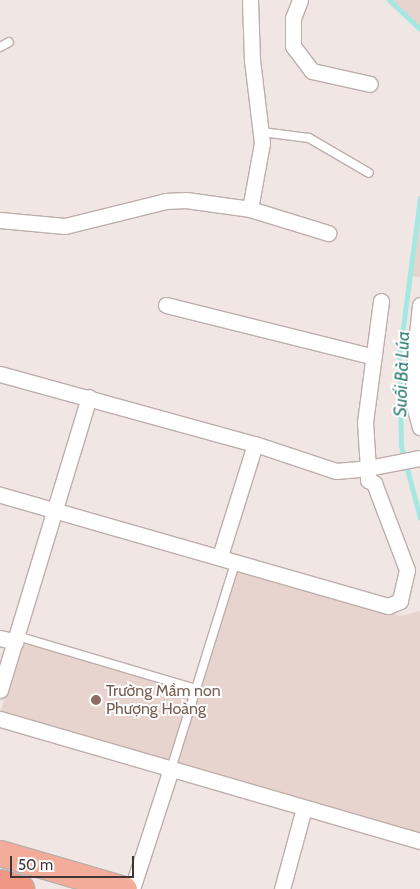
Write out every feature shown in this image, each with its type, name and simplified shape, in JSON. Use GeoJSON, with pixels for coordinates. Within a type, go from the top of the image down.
{"type":"FeatureCollection","features":[{"type":"Feature","properties":{"kind":"highway"},"geometry":{"type":"LineString","coordinates":[[0,883],[21,889]]}},
{"type":"Feature","properties":{"kind":"main road"},"geometry":{"type":"LineString","coordinates":[[0,853],[124,889]]}},
{"type":"Feature","properties":{"kind":"street"},"geometry":{"type":"LineString","coordinates":[[250,0],[252,60],[262,132],[250,209]]}},
{"type":"Feature","properties":{"kind":"street"},"geometry":{"type":"LineString","coordinates":[[300,0],[293,18],[293,46],[312,71],[370,84]]}},
{"type":"Feature","properties":{"kind":"street"},"geometry":{"type":"LineString","coordinates":[[0,220],[45,227],[65,226],[166,201],[221,203],[250,209],[328,233]]}},
{"type":"Feature","properties":{"kind":"street"},"geometry":{"type":"LineString","coordinates":[[0,495],[395,606],[400,601],[408,570],[374,483],[368,480],[364,422],[381,301]]}},
{"type":"Feature","properties":{"kind":"street"},"geometry":{"type":"LineString","coordinates":[[420,304],[414,373],[414,405],[420,427]]}},
{"type":"Feature","properties":{"kind":"street"},"geometry":{"type":"LineString","coordinates":[[166,305],[374,358]]}},
{"type":"Feature","properties":{"kind":"street"},"geometry":{"type":"LineString","coordinates":[[0,374],[255,444],[336,471],[368,468],[420,458]]}},
{"type":"Feature","properties":{"kind":"street"},"geometry":{"type":"LineString","coordinates":[[0,690],[56,511],[89,397]]}},
{"type":"Feature","properties":{"kind":"street"},"geometry":{"type":"LineString","coordinates":[[220,556],[255,444]]}},
{"type":"Feature","properties":{"kind":"street"},"geometry":{"type":"LineString","coordinates":[[0,638],[17,639]]}},
{"type":"Feature","properties":{"kind":"street"},"geometry":{"type":"LineString","coordinates":[[0,719],[420,842]]}},
{"type":"Feature","properties":{"kind":"street"},"geometry":{"type":"LineString","coordinates":[[132,889],[171,769]]}},
{"type":"Feature","properties":{"kind":"street"},"geometry":{"type":"LineString","coordinates":[[282,889],[304,808]]}},
{"type":"Feature","properties":{"kind":"lane"},"geometry":{"type":"LineString","coordinates":[[0,47],[9,42]]}},
{"type":"Feature","properties":{"kind":"lane"},"geometry":{"type":"LineString","coordinates":[[262,132],[309,138],[369,173]]}},
{"type":"Feature","properties":{"kind":"lane"},"geometry":{"type":"LineString","coordinates":[[171,769],[236,560]]}},
{"type":"Feature","properties":{"kind":"lane"},"geometry":{"type":"LineString","coordinates":[[17,639],[196,689]]}},
{"type":"Feature","properties":{"kind":"shaded area"},"geometry":{"type":"Polygon","coordinates":[[[389,0],[420,0],[420,29],[389,0]]]}},
{"type":"Feature","properties":{"kind":"shaded area"},"geometry":{"type":"Polygon","coordinates":[[[420,198],[420,277],[408,276],[420,198]]]}},
{"type":"Feature","properties":{"kind":"shaded area"},"geometry":{"type":"Polygon","coordinates":[[[237,568],[401,616],[420,611],[420,835],[176,765],[237,568]]]}},
{"type":"Feature","properties":{"kind":"shaded area","name":"Trường Mầm non Phượng Hoàng"},"geometry":{"type":"Polygon","coordinates":[[[22,642],[191,692],[169,762],[0,713],[22,642]]]}},
{"type":"Feature","properties":{"kind":"waterway","name":"Suối Bà Lúa"},"geometry":{"type":"LineString","coordinates":[[389,0],[420,29]]}},
{"type":"Feature","properties":{"kind":"waterway","name":"Suối Bà Lúa"},"geometry":{"type":"LineString","coordinates":[[420,198],[399,357],[401,446],[420,518]]}},
{"type":"Feature","properties":{"kind":"place","name":"Trường Mầm non Phượng Hoàng"},"geometry":{"type":"Point","coordinates":[96,700]}}]}
